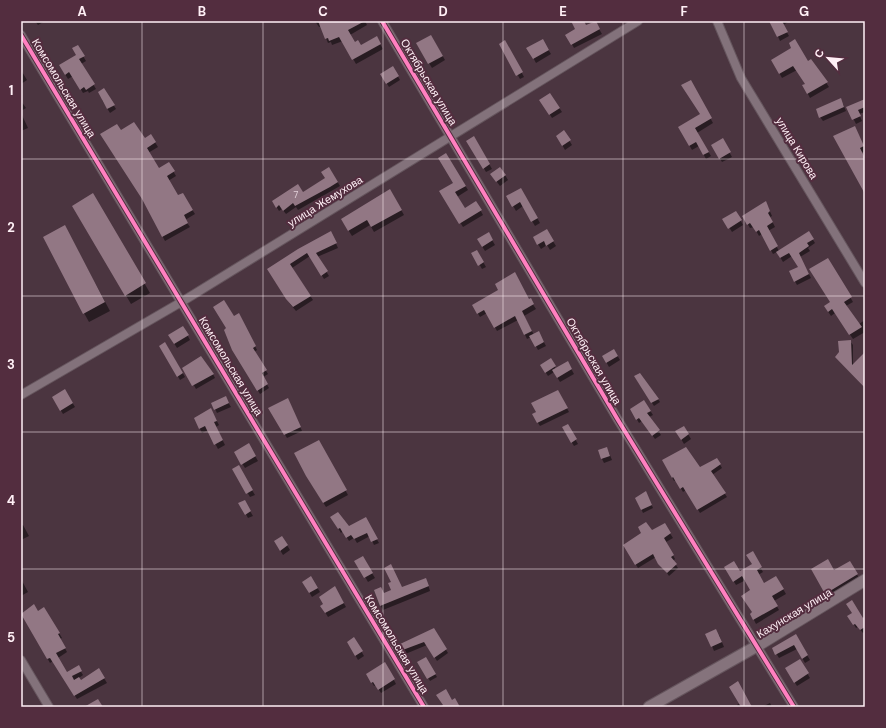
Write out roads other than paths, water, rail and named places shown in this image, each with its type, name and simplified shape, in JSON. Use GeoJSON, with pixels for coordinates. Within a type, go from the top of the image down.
{"type":"FeatureCollection","features":[{"type":"Feature","properties":{"kind":"street","name":"Октябрьская улица"},"geometry":{"type":"LineString","coordinates":[[382,21],[618,420],[794,707]]}},
{"type":"Feature","properties":{"kind":"street","name":"улица Жемухова"},"geometry":{"type":"LineString","coordinates":[[21,395],[183,301],[638,21]]}},
{"type":"Feature","properties":{"kind":"street","name":"улица Кирова"},"geometry":{"type":"LineString","coordinates":[[717,21],[741,78],[865,283]]}},
{"type":"Feature","properties":{"kind":"street","name":"Комсомольская улица"},"geometry":{"type":"LineString","coordinates":[[21,35],[183,301],[424,707]]}},
{"type":"Feature","properties":{"kind":"street","name":"Кахунская улица"},"geometry":{"type":"LineString","coordinates":[[649,707],[757,646],[865,580]]}},
{"type":"Feature","properties":{"kind":"street"},"geometry":{"type":"LineString","coordinates":[[21,660],[49,707]]}}]}
